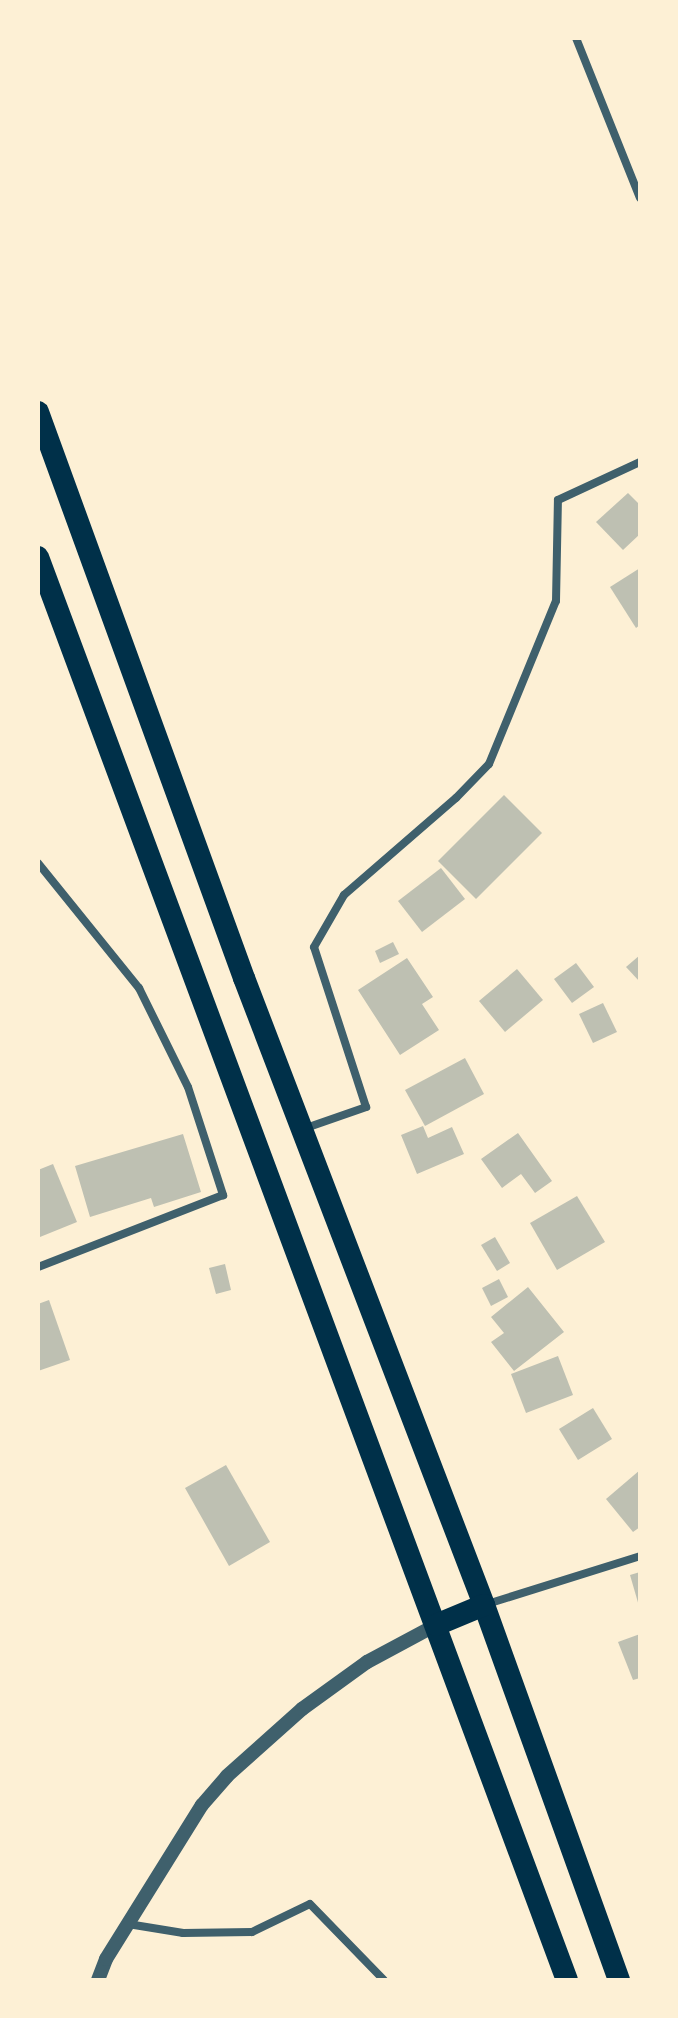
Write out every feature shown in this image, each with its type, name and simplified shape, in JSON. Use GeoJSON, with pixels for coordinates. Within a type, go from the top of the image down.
{"type":"FeatureCollection","features":[{"type":"Feature","properties":{"kind":"highway"},"geometry":{"type":"LineString","coordinates":[[38,412],[302,1129],[484,1605],[619,1980]]}},
{"type":"Feature","properties":{"kind":"highway"},"geometry":{"type":"LineString","coordinates":[[38,557],[198,994],[260,1147],[567,1980]]}},
{"type":"Feature","properties":{"kind":"highway"},"geometry":{"type":"LineString","coordinates":[[436,1625],[484,1605]]}},
{"type":"Feature","properties":{"kind":"street"},"geometry":{"type":"LineString","coordinates":[[576,38],[640,198]]}},
{"type":"Feature","properties":{"kind":"street"},"geometry":{"type":"LineString","coordinates":[[302,1129],[366,1107],[314,947],[344,895],[456,798],[489,764],[556,601],[558,500],[640,462]]}},
{"type":"Feature","properties":{"kind":"street"},"geometry":{"type":"LineString","coordinates":[[38,863],[139,988],[188,1087],[223,1195],[38,1267]]}},
{"type":"Feature","properties":{"kind":"street"},"geometry":{"type":"LineString","coordinates":[[484,1605],[640,1556]]}},
{"type":"Feature","properties":{"kind":"street"},"geometry":{"type":"LineString","coordinates":[[98,1980],[128,1924],[202,1805],[257,1745],[367,1662],[436,1625]]}},
{"type":"Feature","properties":{"kind":"street"},"geometry":{"type":"LineString","coordinates":[[128,1924],[183,1933],[252,1932],[310,1904],[384,1980]]}},
{"type":"Feature","properties":{"kind":"building"},"geometry":{"type":"Polygon","coordinates":[[[628,493],[640,505],[640,534],[623,550],[596,522],[628,493]]]}},
{"type":"Feature","properties":{"kind":"building"},"geometry":{"type":"Polygon","coordinates":[[[640,568],[640,625],[636,628],[610,587],[640,568]]]}},
{"type":"Feature","properties":{"kind":"building"},"geometry":{"type":"Polygon","coordinates":[[[504,795],[542,833],[476,899],[438,861],[504,795]]]}},
{"type":"Feature","properties":{"kind":"building"},"geometry":{"type":"Polygon","coordinates":[[[441,868],[465,899],[422,932],[398,901],[441,868]]]}},
{"type":"Feature","properties":{"kind":"building"},"geometry":{"type":"Polygon","coordinates":[[[393,942],[399,954],[380,963],[375,951],[393,942]]]}},
{"type":"Feature","properties":{"kind":"building"},"geometry":{"type":"Polygon","coordinates":[[[640,955],[640,982],[626,967],[640,955]]]}},
{"type":"Feature","properties":{"kind":"building"},"geometry":{"type":"Polygon","coordinates":[[[407,958],[433,997],[422,1004],[439,1030],[400,1055],[358,990],[407,958]]]}},
{"type":"Feature","properties":{"kind":"building"},"geometry":{"type":"Polygon","coordinates":[[[576,963],[594,987],[572,1003],[554,979],[576,963]]]}},
{"type":"Feature","properties":{"kind":"building"},"geometry":{"type":"Polygon","coordinates":[[[517,969],[543,1000],[505,1032],[479,1001],[517,969]]]}},
{"type":"Feature","properties":{"kind":"building"},"geometry":{"type":"Polygon","coordinates":[[[603,1003],[617,1032],[593,1043],[579,1014],[603,1003]]]}},
{"type":"Feature","properties":{"kind":"building"},"geometry":{"type":"Polygon","coordinates":[[[465,1058],[484,1094],[425,1126],[405,1090],[465,1058]]]}},
{"type":"Feature","properties":{"kind":"building"},"geometry":{"type":"Polygon","coordinates":[[[423,1126],[428,1138],[452,1127],[464,1154],[417,1174],[401,1135],[423,1126]]]}},
{"type":"Feature","properties":{"kind":"building"},"geometry":{"type":"Polygon","coordinates":[[[518,1133],[552,1181],[535,1193],[521,1174],[502,1188],[481,1159],[518,1133]]]}},
{"type":"Feature","properties":{"kind":"building"},"geometry":{"type":"Polygon","coordinates":[[[183,1134],[201,1192],[154,1207],[151,1198],[90,1217],[75,1166],[183,1134]]]}},
{"type":"Feature","properties":{"kind":"building"},"geometry":{"type":"Polygon","coordinates":[[[53,1164],[77,1222],[40,1237],[38,1170],[53,1164]]]}},
{"type":"Feature","properties":{"kind":"building"},"geometry":{"type":"Polygon","coordinates":[[[577,1196],[605,1242],[557,1270],[530,1223],[577,1196]]]}},
{"type":"Feature","properties":{"kind":"building"},"geometry":{"type":"Polygon","coordinates":[[[495,1237],[510,1263],[497,1271],[481,1245],[495,1237]]]}},
{"type":"Feature","properties":{"kind":"building"},"geometry":{"type":"Polygon","coordinates":[[[225,1264],[231,1290],[216,1294],[209,1268],[225,1264]]]}},
{"type":"Feature","properties":{"kind":"building"},"geometry":{"type":"Polygon","coordinates":[[[499,1279],[508,1297],[491,1306],[482,1288],[499,1279]]]}},
{"type":"Feature","properties":{"kind":"building"},"geometry":{"type":"Polygon","coordinates":[[[528,1287],[564,1332],[514,1371],[491,1342],[504,1333],[491,1317],[528,1287]]]}},
{"type":"Feature","properties":{"kind":"building"},"geometry":{"type":"Polygon","coordinates":[[[49,1300],[70,1360],[38,1371],[38,1304],[49,1300]]]}},
{"type":"Feature","properties":{"kind":"building"},"geometry":{"type":"Polygon","coordinates":[[[558,1356],[573,1395],[526,1413],[511,1374],[558,1356]]]}},
{"type":"Feature","properties":{"kind":"building"},"geometry":{"type":"Polygon","coordinates":[[[593,1408],[612,1439],[578,1460],[559,1429],[593,1408]]]}},
{"type":"Feature","properties":{"kind":"building"},"geometry":{"type":"Polygon","coordinates":[[[226,1465],[270,1542],[229,1566],[185,1488],[226,1465]]]}},
{"type":"Feature","properties":{"kind":"building"},"geometry":{"type":"Polygon","coordinates":[[[640,1470],[640,1527],[633,1532],[606,1499],[640,1470]]]}},
{"type":"Feature","properties":{"kind":"building"},"geometry":{"type":"Polygon","coordinates":[[[640,1572],[640,1606],[639,1606],[630,1575],[640,1572]]]}},
{"type":"Feature","properties":{"kind":"building"},"geometry":{"type":"Polygon","coordinates":[[[640,1634],[640,1678],[633,1680],[618,1642],[640,1634]]]}}]}
